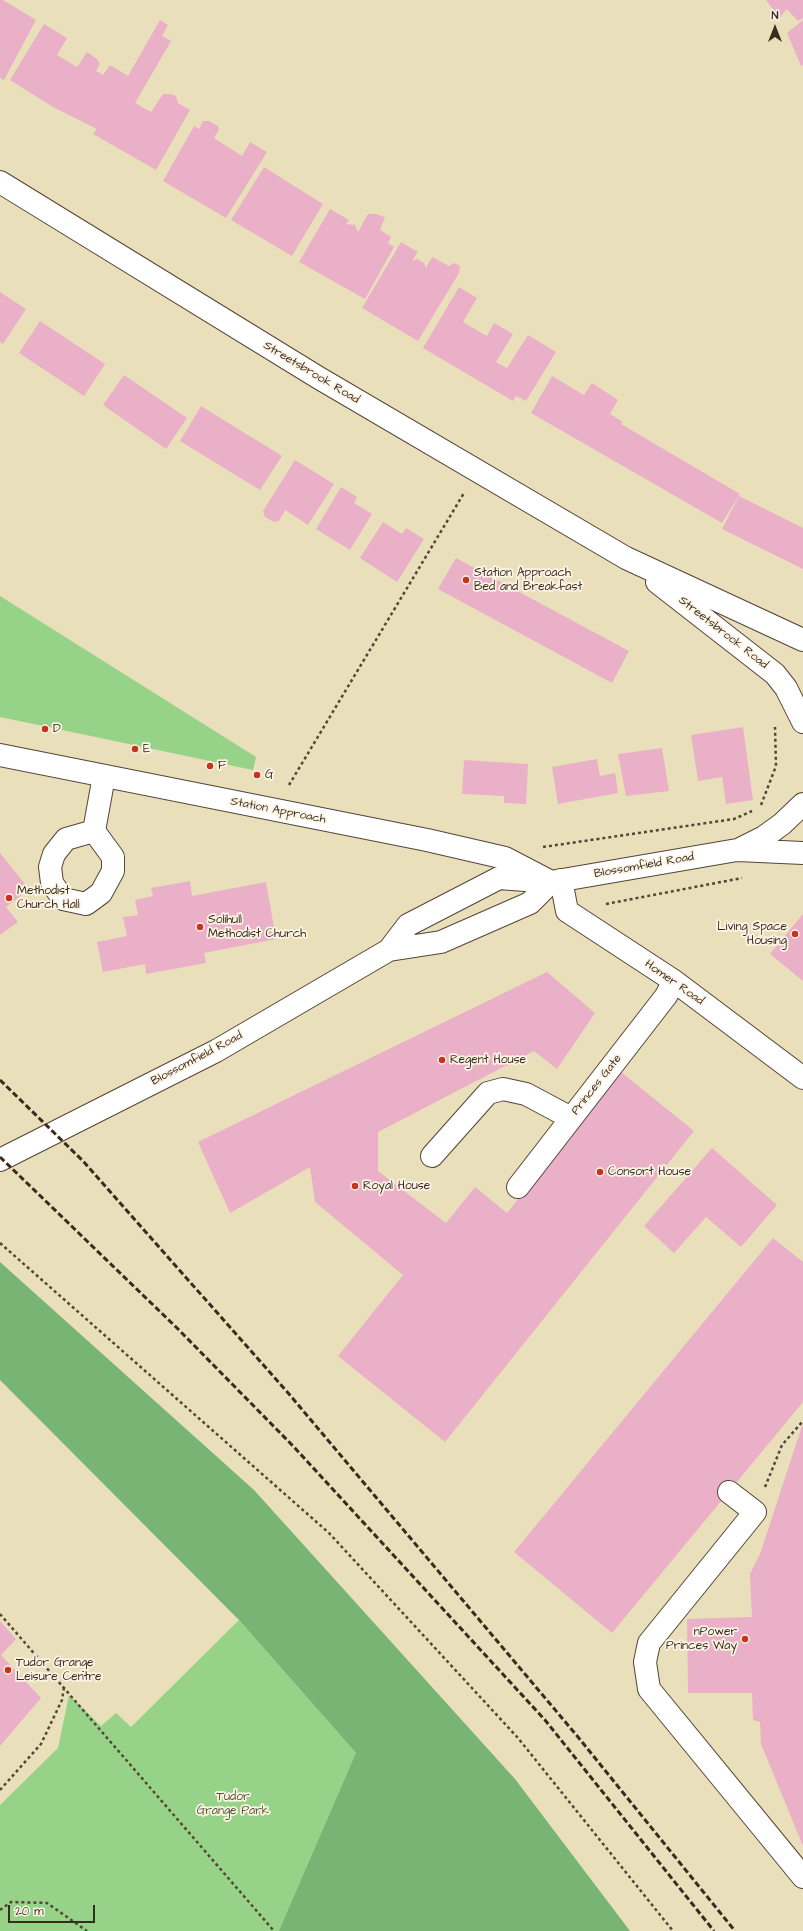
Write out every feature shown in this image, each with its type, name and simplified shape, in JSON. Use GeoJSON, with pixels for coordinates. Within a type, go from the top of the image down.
{"type":"FeatureCollection","features":[{"type":"Feature","properties":{"kind":"main road","name":"Streetsbrook Road"},"geometry":{"type":"LineString","coordinates":[[0,182],[312,374],[626,558],[803,640]]}},
{"type":"Feature","properties":{"kind":"main road","name":"Streetsbrook Road"},"geometry":{"type":"LineString","coordinates":[[626,558],[775,674],[789,694],[803,722]]}},
{"type":"Feature","properties":{"kind":"main road","name":"Station Approach"},"geometry":{"type":"LineString","coordinates":[[0,755],[427,840],[505,858],[556,881]]}},
{"type":"Feature","properties":{"kind":"main road"},"geometry":{"type":"LineString","coordinates":[[94,831],[104,776]]}},
{"type":"Feature","properties":{"kind":"main road","name":"Blossomfield Road"},"geometry":{"type":"LineString","coordinates":[[737,850],[764,837],[782,824],[803,804]]}},
{"type":"Feature","properties":{"kind":"main road","name":"Blossomfield Road"},"geometry":{"type":"LineString","coordinates":[[389,950],[408,925],[499,878],[556,881],[737,850],[803,853]]}},
{"type":"Feature","properties":{"kind":"main road"},"geometry":{"type":"LineString","coordinates":[[556,881],[567,911]]}},
{"type":"Feature","properties":{"kind":"main road","name":"Blossomfield Road"},"geometry":{"type":"LineString","coordinates":[[0,1160],[216,1051],[389,950],[441,942],[530,903],[556,881]]}},
{"type":"Feature","properties":{"kind":"main road","name":"Homer Road"},"geometry":{"type":"LineString","coordinates":[[567,911],[674,981],[803,1078]]}},
{"type":"Feature","properties":{"kind":"main road","name":"Princes Gate"},"geometry":{"type":"LineString","coordinates":[[518,1187],[666,996],[674,981]]}},
{"type":"Feature","properties":{"kind":"main road"},"geometry":{"type":"LineString","coordinates":[[432,1156],[488,1093],[503,1089],[526,1094],[571,1118]]}},
{"type":"Feature","properties":{"kind":"main road"},"geometry":{"type":"LineString","coordinates":[[729,1492],[755,1512],[649,1643],[645,1662],[649,1689],[803,1877]]}},
{"type":"Feature","properties":{"kind":"path"},"geometry":{"type":"LineString","coordinates":[[287,789],[477,471]]}},
{"type":"Feature","properties":{"kind":"path"},"geometry":{"type":"LineString","coordinates":[[760,808],[776,766],[775,724]]}},
{"type":"Feature","properties":{"kind":"path"},"geometry":{"type":"LineString","coordinates":[[539,848],[734,819],[753,811]]}},
{"type":"Feature","properties":{"kind":"path"},"geometry":{"type":"LineString","coordinates":[[567,911],[750,876]]}},
{"type":"Feature","properties":{"kind":"path"},"geometry":{"type":"LineString","coordinates":[[0,1244],[329,1532],[518,1738],[673,1931]]}},
{"type":"Feature","properties":{"kind":"path"},"geometry":{"type":"LineString","coordinates":[[755,1512],[782,1445],[803,1421]]}},
{"type":"Feature","properties":{"kind":"path"},"geometry":{"type":"LineString","coordinates":[[0,1614],[274,1931]]}},
{"type":"Feature","properties":{"kind":"path"},"geometry":{"type":"LineString","coordinates":[[0,1790],[41,1744],[62,1700],[64,1687]]}},
{"type":"Feature","properties":{"kind":"path"},"geometry":{"type":"LineString","coordinates":[[0,1910],[11,1902],[47,1903],[87,1931]]}},
{"type":"Feature","properties":{"kind":"green space"},"geometry":{"type":"Polygon","coordinates":[[[0,596],[256,757],[253,770],[0,717],[0,596]]]}},
{"type":"Feature","properties":{"kind":"green space"},"geometry":{"type":"Polygon","coordinates":[[[0,1262],[254,1490],[515,1779],[630,1931],[279,1931],[356,1753],[239,1620],[0,1380],[0,1262]]]}},
{"type":"Feature","properties":{"kind":"green space","name":"Tudor Grange Park"},"geometry":{"type":"Polygon","coordinates":[[[239,1620],[356,1753],[630,1931],[0,1931],[0,1805],[58,1748],[69,1695],[101,1726],[116,1713],[131,1727],[239,1620]]]}},
{"type":"Feature","properties":{"kind":"building"},"geometry":{"type":"Polygon","coordinates":[[[0,0],[3,0],[36,20],[4,80],[0,78],[0,0]]]}},
{"type":"Feature","properties":{"kind":"building"},"geometry":{"type":"Polygon","coordinates":[[[766,0],[803,0],[803,18],[798,21],[787,9],[779,18],[766,0]]]}},
{"type":"Feature","properties":{"kind":"building"},"geometry":{"type":"Polygon","coordinates":[[[160,20],[168,25],[162,36],[171,41],[135,103],[151,112],[163,94],[170,94],[176,96],[178,103],[190,110],[156,170],[93,134],[97,129],[53,107],[10,80],[44,24],[67,38],[57,55],[77,67],[87,52],[97,59],[100,64],[96,71],[103,75],[110,65],[128,76],[160,20]]]}},
{"type":"Feature","properties":{"kind":"building"},"geometry":{"type":"Polygon","coordinates":[[[803,20],[803,65],[801,66],[787,33],[803,20]]]}},
{"type":"Feature","properties":{"kind":"building"},"geometry":{"type":"Polygon","coordinates":[[[203,121],[209,121],[218,126],[219,130],[214,138],[242,156],[250,142],[267,152],[226,218],[163,181],[194,126],[199,129],[203,121]]]}},
{"type":"Feature","properties":{"kind":"building"},"geometry":{"type":"Polygon","coordinates":[[[264,167],[323,204],[292,256],[231,220],[264,167]]]}},
{"type":"Feature","properties":{"kind":"building"},"geometry":{"type":"Polygon","coordinates":[[[330,209],[349,220],[346,224],[355,225],[358,232],[368,214],[376,214],[385,217],[380,230],[391,237],[388,243],[394,247],[365,299],[299,262],[330,209]]]}},
{"type":"Feature","properties":{"kind":"building"},"geometry":{"type":"Polygon","coordinates":[[[401,242],[418,252],[412,261],[417,259],[424,263],[426,268],[432,257],[449,266],[454,263],[460,266],[459,273],[418,341],[362,308],[401,242]]]}},
{"type":"Feature","properties":{"kind":"building"},"geometry":{"type":"Polygon","coordinates":[[[459,287],[477,298],[463,322],[487,336],[494,323],[513,334],[496,362],[507,368],[528,335],[556,352],[526,401],[516,396],[513,401],[423,348],[459,287]]]}},
{"type":"Feature","properties":{"kind":"building"},"geometry":{"type":"Polygon","coordinates":[[[0,292],[26,309],[3,344],[0,342],[0,292]]]}},
{"type":"Feature","properties":{"kind":"building"},"geometry":{"type":"Polygon","coordinates":[[[40,321],[105,364],[84,396],[19,353],[40,321]]]}},
{"type":"Feature","properties":{"kind":"building"},"geometry":{"type":"Polygon","coordinates":[[[124,375],[187,418],[166,449],[103,405],[124,375]]]}},
{"type":"Feature","properties":{"kind":"building"},"geometry":{"type":"Polygon","coordinates":[[[552,376],[584,395],[592,383],[618,400],[610,414],[623,422],[621,424],[740,494],[722,523],[531,413],[552,376]]]}},
{"type":"Feature","properties":{"kind":"building"},"geometry":{"type":"Polygon","coordinates":[[[201,406],[282,456],[260,490],[180,441],[201,406]]]}},
{"type":"Feature","properties":{"kind":"building"},"geometry":{"type":"Polygon","coordinates":[[[295,460],[334,484],[308,525],[285,510],[279,521],[274,522],[265,517],[263,511],[295,460]]]}},
{"type":"Feature","properties":{"kind":"building"},"geometry":{"type":"Polygon","coordinates":[[[341,487],[357,497],[354,503],[372,514],[350,550],[316,529],[341,487]]]}},
{"type":"Feature","properties":{"kind":"building"},"geometry":{"type":"Polygon","coordinates":[[[739,496],[803,528],[803,569],[722,529],[739,496]]]}},
{"type":"Feature","properties":{"kind":"building"},"geometry":{"type":"Polygon","coordinates":[[[383,522],[402,534],[406,528],[424,539],[397,582],[360,558],[383,522]]]}},
{"type":"Feature","properties":{"kind":"building"},"geometry":{"type":"Polygon","coordinates":[[[456,558],[629,651],[612,683],[438,589],[456,558]]]}},
{"type":"Feature","properties":{"kind":"building"},"geometry":{"type":"Polygon","coordinates":[[[743,727],[753,800],[726,804],[722,777],[698,781],[691,735],[743,727]]]}},
{"type":"Feature","properties":{"kind":"building"},"geometry":{"type":"Polygon","coordinates":[[[662,748],[669,791],[626,796],[618,754],[662,748]]]}},
{"type":"Feature","properties":{"kind":"building"},"geometry":{"type":"Polygon","coordinates":[[[597,759],[600,776],[615,773],[618,793],[558,804],[552,767],[597,759]]]}},
{"type":"Feature","properties":{"kind":"building"},"geometry":{"type":"Polygon","coordinates":[[[464,760],[528,764],[526,804],[504,803],[504,796],[462,794],[464,760]]]}},
{"type":"Feature","properties":{"kind":"building","name":"Methodist Church Hall"},"geometry":{"type":"Polygon","coordinates":[[[0,853],[29,889],[6,907],[18,922],[0,935],[0,853]]]}},
{"type":"Feature","properties":{"kind":"building","name":"Solihull Methodist Church"},"geometry":{"type":"Polygon","coordinates":[[[190,881],[192,896],[266,882],[276,939],[204,953],[206,963],[146,974],[145,964],[103,972],[97,942],[127,936],[123,917],[138,915],[135,900],[153,896],[151,888],[190,881]]]}},
{"type":"Feature","properties":{"kind":"building","name":"Living Space Housing"},"geometry":{"type":"Polygon","coordinates":[[[803,914],[803,981],[770,954],[803,914]]]}},
{"type":"Feature","properties":{"kind":"building"},"geometry":{"type":"Polygon","coordinates":[[[547,972],[595,1013],[557,1069],[534,1051],[378,1132],[378,1171],[446,1223],[475,1187],[507,1213],[621,1072],[694,1131],[445,1442],[338,1356],[403,1275],[315,1202],[310,1167],[230,1213],[198,1142],[547,972]]]}},
{"type":"Feature","properties":{"kind":"building"},"geometry":{"type":"Polygon","coordinates":[[[712,1148],[777,1205],[741,1247],[706,1217],[674,1253],[644,1226],[712,1148]]]}},
{"type":"Feature","properties":{"kind":"building"},"geometry":{"type":"Polygon","coordinates":[[[773,1238],[803,1262],[803,1402],[612,1633],[514,1552],[773,1238]]]}},
{"type":"Feature","properties":{"kind":"building","name":"nPower Princes Way"},"geometry":{"type":"Polygon","coordinates":[[[803,1423],[803,1846],[761,1744],[760,1722],[753,1720],[752,1693],[688,1693],[687,1619],[752,1617],[750,1574],[760,1554],[803,1423]]]}},
{"type":"Feature","properties":{"kind":"building","name":"Tudor Grange Leisure Centre"},"geometry":{"type":"Polygon","coordinates":[[[0,1621],[16,1639],[1,1655],[41,1698],[0,1746],[0,1621]]]}},
{"type":"Feature","properties":{"kind":"railway"},"geometry":{"type":"LineString","coordinates":[[0,1080],[83,1161],[289,1394],[578,1737],[735,1931]]}},
{"type":"Feature","properties":{"kind":"railway"},"geometry":{"type":"LineString","coordinates":[[0,1157],[177,1328],[294,1447],[545,1720],[714,1931]]}},
{"type":"Feature","properties":{"kind":"place","name":"Station Approach Bed and Breakfast"},"geometry":{"type":"Point","coordinates":[466,580]}},
{"type":"Feature","properties":{"kind":"place","name":"D"},"geometry":{"type":"Point","coordinates":[45,729]}},
{"type":"Feature","properties":{"kind":"place","name":"E"},"geometry":{"type":"Point","coordinates":[135,749]}},
{"type":"Feature","properties":{"kind":"place","name":"F"},"geometry":{"type":"Point","coordinates":[210,766]}},
{"type":"Feature","properties":{"kind":"place","name":"G"},"geometry":{"type":"Point","coordinates":[257,775]}},
{"type":"Feature","properties":{"kind":"place","name":"Methodist Church Hall"},"geometry":{"type":"Point","coordinates":[9,898]}},
{"type":"Feature","properties":{"kind":"place","name":"Solihull Methodist Church"},"geometry":{"type":"Point","coordinates":[200,927]}},
{"type":"Feature","properties":{"kind":"place","name":"Living Space Housing"},"geometry":{"type":"Point","coordinates":[795,934]}},
{"type":"Feature","properties":{"kind":"place","name":"Regent House"},"geometry":{"type":"Point","coordinates":[442,1060]}},
{"type":"Feature","properties":{"kind":"place","name":"Consort House"},"geometry":{"type":"Point","coordinates":[600,1172]}},
{"type":"Feature","properties":{"kind":"place","name":"Royal House"},"geometry":{"type":"Point","coordinates":[355,1186]}},
{"type":"Feature","properties":{"kind":"place","name":"nPower Princes Way"},"geometry":{"type":"Point","coordinates":[745,1639]}},
{"type":"Feature","properties":{"kind":"place","name":"Tudor Grange Leisure Centre"},"geometry":{"type":"Point","coordinates":[8,1670]}}]}
